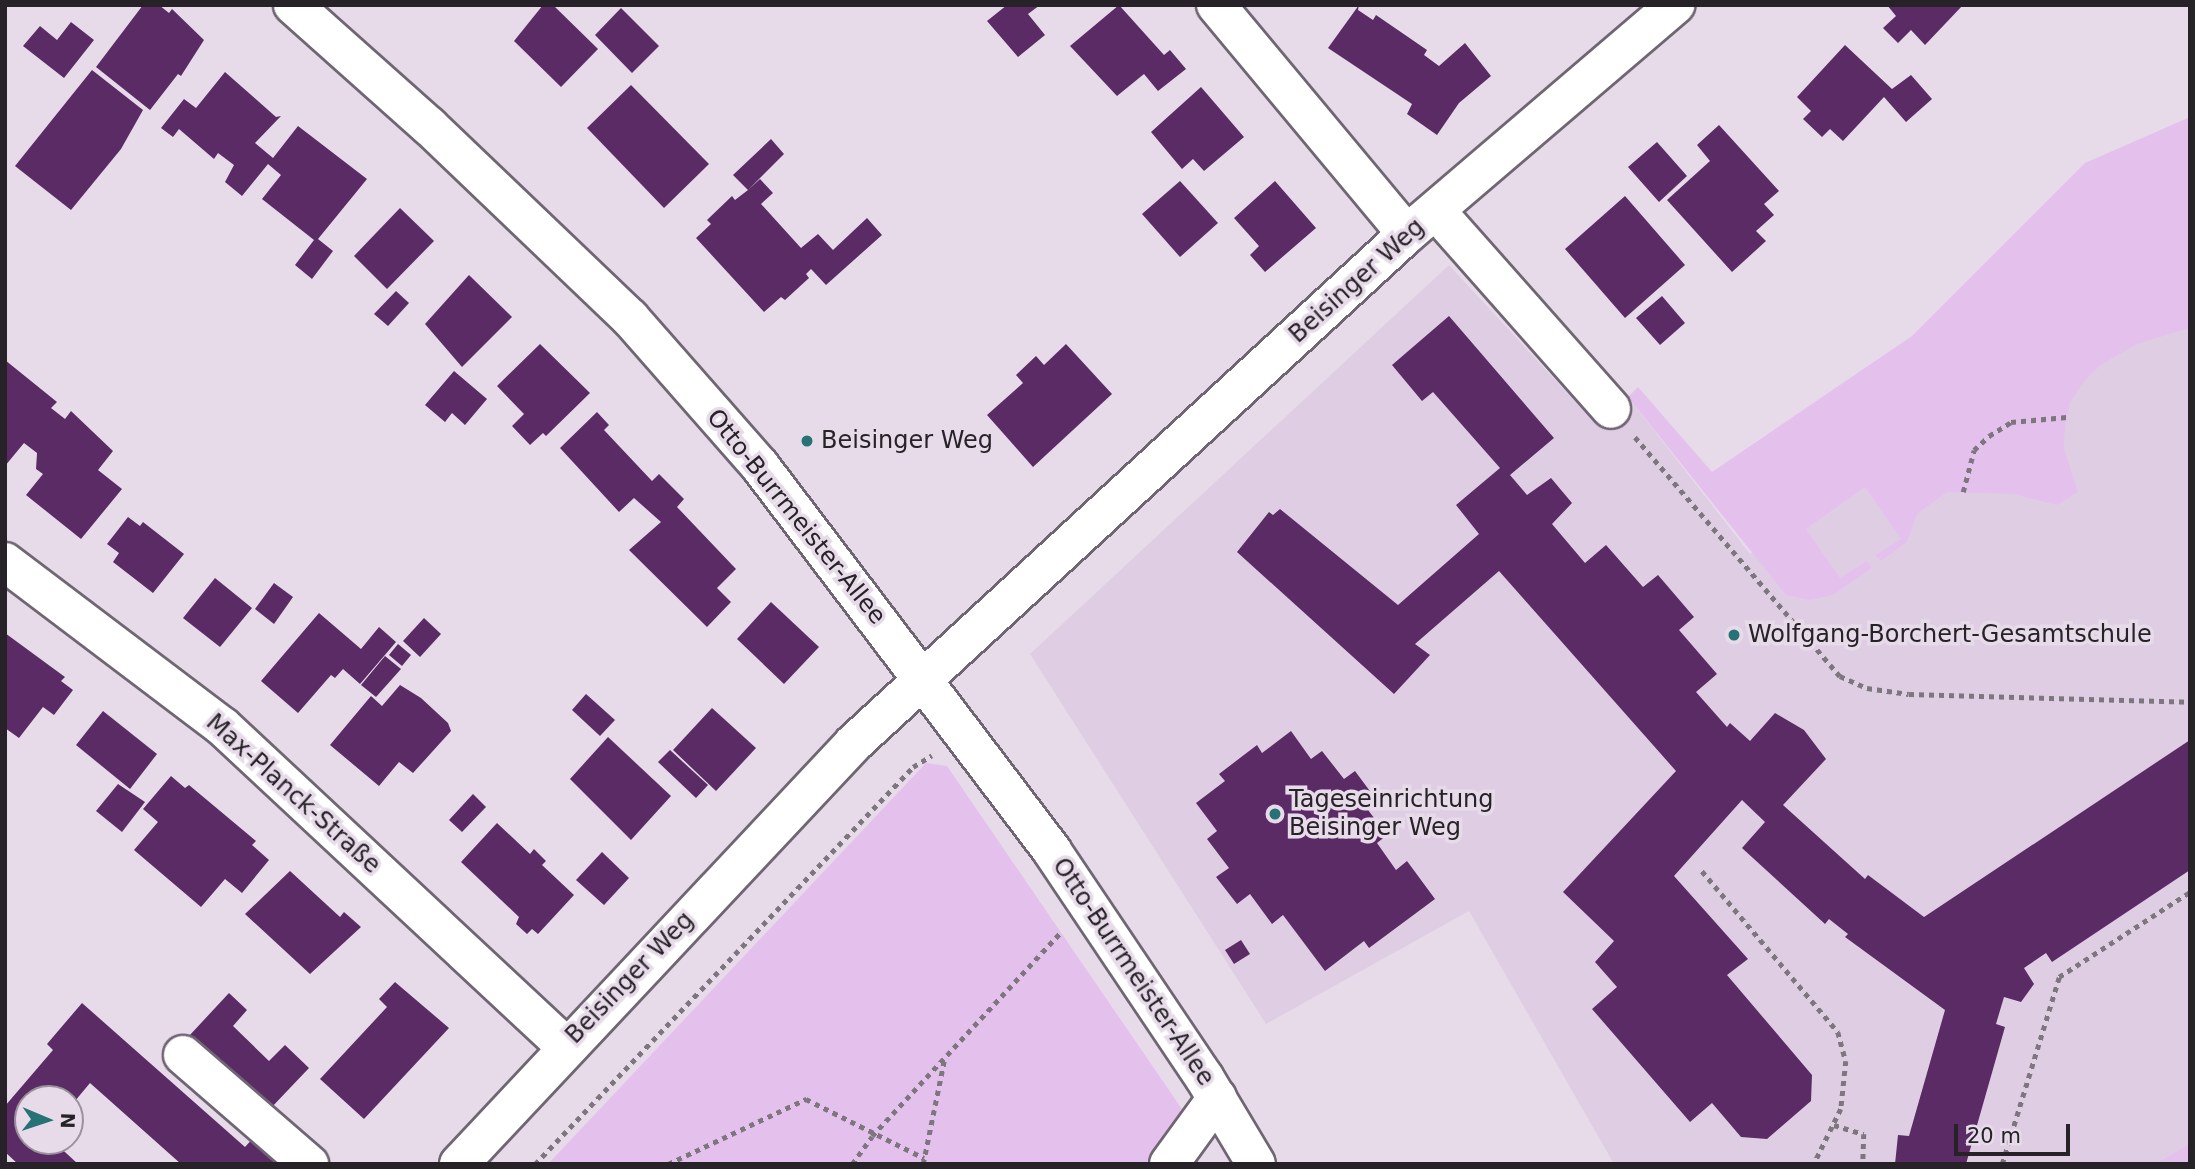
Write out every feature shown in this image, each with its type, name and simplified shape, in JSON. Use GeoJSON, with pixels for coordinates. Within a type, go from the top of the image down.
{"type":"FeatureCollection","features":[{"type":"Feature","properties":{"kind":"street","name":"Otto-Burrmeister-Allee"},"geometry":{"type":"LineString","coordinates":[[293,5],[429,127],[630,318],[760,466],[981,751],[1217,1098],[1256,1164]]}},
{"type":"Feature","properties":{"kind":"street"},"geometry":{"type":"LineString","coordinates":[[1216,5],[1422,223],[1611,409]]}},
{"type":"Feature","properties":{"kind":"street","name":"Beisinger Weg"},"geometry":{"type":"LineString","coordinates":[[458,1164],[565,1046],[854,743],[1422,223],[1675,5]]}},
{"type":"Feature","properties":{"kind":"street","name":"Max-Planck-Straße"},"geometry":{"type":"LineString","coordinates":[[5,562],[222,726],[565,1046]]}},
{"type":"Feature","properties":{"kind":"street"},"geometry":{"type":"LineString","coordinates":[[183,1055],[309,1164]]}},
{"type":"Feature","properties":{"kind":"street","name":"Otto-Burrmeister-Allee"},"geometry":{"type":"LineString","coordinates":[[1169,1164],[1217,1098]]}},
{"type":"Feature","properties":{"kind":"path"},"geometry":{"type":"LineString","coordinates":[[1611,409],[1840,676],[1867,688],[1909,694],[2190,702]]}},
{"type":"Feature","properties":{"kind":"path"},"geometry":{"type":"LineString","coordinates":[[1963,492],[1974,450],[1989,436],[2011,422],[2067,417]]}},
{"type":"Feature","properties":{"kind":"path"},"geometry":{"type":"LineString","coordinates":[[535,1164],[914,767],[936,756],[950,762],[958,772],[981,751]]}},
{"type":"Feature","properties":{"kind":"path"},"geometry":{"type":"LineString","coordinates":[[1702,871],[1838,1032],[1846,1060],[1841,1109],[1814,1164]]}},
{"type":"Feature","properties":{"kind":"path"},"geometry":{"type":"LineString","coordinates":[[2002,1164],[2059,977],[2190,892]]}},
{"type":"Feature","properties":{"kind":"path"},"geometry":{"type":"LineString","coordinates":[[852,1164],[872,1136],[1067,926]]}},
{"type":"Feature","properties":{"kind":"path"},"geometry":{"type":"LineString","coordinates":[[668,1164],[806,1098],[872,1136],[923,1161],[944,1060]]}},
{"type":"Feature","properties":{"kind":"path"},"geometry":{"type":"LineString","coordinates":[[1833,1125],[1864,1134],[1863,1164]]}},
{"type":"Feature","properties":{"kind":"shaded area"},"geometry":{"type":"Polygon","coordinates":[[[2190,117],[2190,328],[2137,344],[2101,365],[2085,380],[2070,403],[2065,426],[2064,449],[2078,492],[2057,505],[2013,494],[1947,492],[1917,514],[1907,542],[1881,561],[1875,555],[1901,539],[1865,487],[1806,529],[1840,578],[1867,561],[1872,568],[1833,595],[1810,600],[1786,595],[1628,397],[1638,387],[1712,472],[1912,336],[2085,163],[2190,117]]]}},
{"type":"Feature","properties":{"kind":"shaded area","name":"Wolfgang-Borchert-Gesamtschule"},"geometry":{"type":"Polygon","coordinates":[[[2190,235],[2190,1164],[1614,1164],[1469,911],[1266,1024],[1030,654],[1449,265],[1594,422],[1628,397],[1750,554],[2190,235]]]}},
{"type":"Feature","properties":{"kind":"shaded area"},"geometry":{"type":"Polygon","coordinates":[[[926,763],[947,766],[1186,1115],[1151,1164],[548,1164],[926,763]]]}},
{"type":"Feature","properties":{"kind":"shaded area"},"geometry":{"type":"Polygon","coordinates":[[[2190,1144],[2190,1164],[2155,1164],[2190,1144]]]}},
{"type":"Feature","properties":{"kind":"building"},"geometry":{"type":"Polygon","coordinates":[[[143,5],[159,5],[169,13],[172,9],[204,40],[181,76],[178,74],[150,110],[96,67],[143,5]]]}},
{"type":"Feature","properties":{"kind":"building"},"geometry":{"type":"Polygon","coordinates":[[[543,5],[553,5],[598,49],[561,87],[514,41],[543,5]]]}},
{"type":"Feature","properties":{"kind":"building"},"geometry":{"type":"Polygon","coordinates":[[[1007,5],[1040,5],[1028,14],[1045,35],[1018,57],[987,21],[1007,5]]]}},
{"type":"Feature","properties":{"kind":"building"},"geometry":{"type":"Polygon","coordinates":[[[1119,5],[1164,55],[1170,50],[1186,69],[1158,91],[1144,74],[1117,96],[1070,46],[1119,5]]]}},
{"type":"Feature","properties":{"kind":"building"},"geometry":{"type":"Polygon","coordinates":[[[1359,5],[1358,10],[1373,20],[1376,15],[1427,50],[1424,55],[1439,66],[1465,43],[1491,76],[1459,103],[1437,135],[1407,114],[1412,104],[1328,48],[1359,5]]]}},
{"type":"Feature","properties":{"kind":"building"},"geometry":{"type":"Polygon","coordinates":[[[1887,5],[1963,5],[1925,45],[1911,30],[1898,43],[1883,28],[1896,16],[1887,5]]]}},
{"type":"Feature","properties":{"kind":"building"},"geometry":{"type":"Polygon","coordinates":[[[621,8],[659,46],[632,73],[595,35],[621,8]]]}},
{"type":"Feature","properties":{"kind":"building"},"geometry":{"type":"Polygon","coordinates":[[[71,22],[94,40],[64,78],[23,46],[40,26],[57,40],[71,22]]]}},
{"type":"Feature","properties":{"kind":"building"},"geometry":{"type":"Polygon","coordinates":[[[1845,45],[1892,89],[1911,75],[1932,99],[1906,122],[1884,97],[1843,141],[1830,129],[1822,137],[1803,119],[1811,111],[1797,97],[1845,45]]]}},
{"type":"Feature","properties":{"kind":"building"},"geometry":{"type":"Polygon","coordinates":[[[92,70],[143,110],[121,149],[71,210],[15,166],[92,70]]]}},
{"type":"Feature","properties":{"kind":"building"},"geometry":{"type":"Polygon","coordinates":[[[225,72],[276,117],[281,116],[255,143],[273,158],[298,126],[367,179],[318,239],[333,251],[312,279],[295,265],[314,240],[262,199],[281,175],[268,164],[242,196],[225,182],[234,165],[218,153],[214,159],[179,129],[173,137],[161,128],[184,99],[196,108],[225,72]]]}},
{"type":"Feature","properties":{"kind":"building"},"geometry":{"type":"Polygon","coordinates":[[[631,85],[709,164],[664,208],[587,128],[631,85]]]}},
{"type":"Feature","properties":{"kind":"building"},"geometry":{"type":"Polygon","coordinates":[[[1201,87],[1244,137],[1204,171],[1193,159],[1182,169],[1151,132],[1201,87]]]}},
{"type":"Feature","properties":{"kind":"building"},"geometry":{"type":"Polygon","coordinates":[[[1719,125],[1779,191],[1764,204],[1774,215],[1756,231],[1766,241],[1732,272],[1667,200],[1710,161],[1697,145],[1719,125]]]}},
{"type":"Feature","properties":{"kind":"building"},"geometry":{"type":"Polygon","coordinates":[[[771,139],[784,154],[748,190],[733,175],[771,139]]]}},
{"type":"Feature","properties":{"kind":"building"},"geometry":{"type":"Polygon","coordinates":[[[1657,142],[1687,176],[1659,202],[1628,167],[1657,142]]]}},
{"type":"Feature","properties":{"kind":"building"},"geometry":{"type":"Polygon","coordinates":[[[760,179],[773,193],[761,204],[801,248],[818,234],[833,250],[867,218],[882,235],[826,285],[811,269],[806,274],[809,278],[785,300],[781,297],[764,312],[696,238],[711,224],[707,220],[732,196],[735,200],[760,179]]]}},
{"type":"Feature","properties":{"kind":"building"},"geometry":{"type":"Polygon","coordinates":[[[1180,181],[1218,223],[1180,257],[1142,214],[1180,181]]]}},
{"type":"Feature","properties":{"kind":"building"},"geometry":{"type":"Polygon","coordinates":[[[1275,181],[1316,228],[1265,272],[1250,255],[1259,246],[1234,218],[1275,181]]]}},
{"type":"Feature","properties":{"kind":"building"},"geometry":{"type":"Polygon","coordinates":[[[1625,196],[1685,265],[1625,318],[1565,249],[1625,196]]]}},
{"type":"Feature","properties":{"kind":"building"},"geometry":{"type":"Polygon","coordinates":[[[400,208],[434,241],[387,289],[354,256],[400,208]]]}},
{"type":"Feature","properties":{"kind":"building"},"geometry":{"type":"Polygon","coordinates":[[[469,275],[512,317],[462,367],[425,324],[469,275]]]}},
{"type":"Feature","properties":{"kind":"building"},"geometry":{"type":"Polygon","coordinates":[[[396,291],[409,303],[388,326],[374,314],[396,291]]]}},
{"type":"Feature","properties":{"kind":"building"},"geometry":{"type":"Polygon","coordinates":[[[1662,296],[1685,323],[1660,345],[1636,318],[1662,296]]]}},
{"type":"Feature","properties":{"kind":"building"},"geometry":{"type":"Polygon","coordinates":[[[1449,316],[1554,438],[1510,475],[1527,495],[1551,478],[1572,503],[1552,524],[1585,563],[1606,545],[1643,587],[1658,575],[1694,617],[1679,630],[1717,674],[1696,692],[1727,727],[1730,723],[1750,741],[1775,713],[1804,730],[1826,759],[1783,805],[1865,879],[1868,875],[1924,917],[2190,740],[2190,870],[2052,962],[2046,953],[2024,968],[2034,984],[2021,1002],[2004,997],[1996,1024],[2005,1027],[1966,1164],[1895,1164],[1898,1135],[1909,1136],[1945,1010],[1845,937],[1848,934],[1829,919],[1825,924],[1742,848],[1765,822],[1742,800],[1674,876],[1748,959],[1727,975],[1812,1075],[1811,1101],[1767,1139],[1741,1137],[1712,1103],[1690,1122],[1592,1009],[1617,987],[1595,962],[1614,941],[1563,892],[1676,771],[1499,571],[1415,644],[1430,655],[1394,694],[1237,552],[1269,512],[1273,515],[1280,509],[1398,605],[1479,534],[1456,505],[1500,468],[1433,392],[1422,401],[1392,365],[1449,316]]]}},
{"type":"Feature","properties":{"kind":"building"},"geometry":{"type":"Polygon","coordinates":[[[540,344],[590,393],[546,436],[543,433],[530,445],[512,426],[524,414],[497,386],[540,344]]]}},
{"type":"Feature","properties":{"kind":"building"},"geometry":{"type":"Polygon","coordinates":[[[1066,344],[1112,394],[1033,467],[987,415],[1023,383],[1016,375],[1036,356],[1044,365],[1066,344]]]}},
{"type":"Feature","properties":{"kind":"building"},"geometry":{"type":"Polygon","coordinates":[[[5,360],[57,402],[51,408],[65,419],[71,411],[113,451],[98,470],[122,489],[81,539],[26,495],[43,474],[36,469],[37,453],[24,443],[5,466],[5,360]]]}},
{"type":"Feature","properties":{"kind":"building"},"geometry":{"type":"Polygon","coordinates":[[[454,371],[487,399],[465,425],[452,413],[445,422],[425,405],[454,371]]]}},
{"type":"Feature","properties":{"kind":"building"},"geometry":{"type":"Polygon","coordinates":[[[597,412],[609,425],[604,430],[652,481],[659,474],[684,499],[677,507],[736,569],[717,588],[731,602],[707,627],[629,550],[661,522],[634,498],[619,512],[560,448],[597,412]]]}},
{"type":"Feature","properties":{"kind":"building"},"geometry":{"type":"Polygon","coordinates":[[[128,517],[140,526],[143,522],[184,554],[153,593],[113,562],[119,553],[107,544],[128,517]]]}},
{"type":"Feature","properties":{"kind":"building"},"geometry":{"type":"Polygon","coordinates":[[[215,578],[252,608],[220,647],[183,618],[215,578]]]}},
{"type":"Feature","properties":{"kind":"building"},"geometry":{"type":"Polygon","coordinates":[[[274,583],[293,597],[274,624],[255,609],[274,583]]]}},
{"type":"Feature","properties":{"kind":"building"},"geometry":{"type":"Polygon","coordinates":[[[771,602],[819,647],[784,684],[737,639],[771,602]]]}},
{"type":"Feature","properties":{"kind":"building"},"geometry":{"type":"Polygon","coordinates":[[[319,613],[361,649],[379,627],[396,642],[360,684],[343,669],[335,678],[331,675],[298,713],[261,681],[319,613]]]}},
{"type":"Feature","properties":{"kind":"building"},"geometry":{"type":"Polygon","coordinates":[[[424,618],[441,634],[420,657],[403,641],[424,618]]]}},
{"type":"Feature","properties":{"kind":"building"},"geometry":{"type":"Polygon","coordinates":[[[5,633],[65,677],[61,681],[73,690],[54,715],[43,707],[19,738],[5,728],[5,633]]]}},
{"type":"Feature","properties":{"kind":"building"},"geometry":{"type":"Polygon","coordinates":[[[398,644],[411,655],[402,666],[389,655],[398,644]]]}},
{"type":"Feature","properties":{"kind":"building"},"geometry":{"type":"Polygon","coordinates":[[[385,656],[401,669],[376,697],[361,685],[385,656]]]}},
{"type":"Feature","properties":{"kind":"building"},"geometry":{"type":"Polygon","coordinates":[[[400,685],[421,698],[448,723],[451,731],[413,773],[399,762],[379,786],[330,745],[371,696],[382,706],[400,685]]]}},
{"type":"Feature","properties":{"kind":"building"},"geometry":{"type":"Polygon","coordinates":[[[586,694],[615,720],[600,736],[572,710],[586,694]]]}},
{"type":"Feature","properties":{"kind":"building"},"geometry":{"type":"Polygon","coordinates":[[[712,708],[756,748],[716,791],[673,750],[712,708]]]}},
{"type":"Feature","properties":{"kind":"building"},"geometry":{"type":"Polygon","coordinates":[[[103,711],[157,754],[130,789],[76,745],[103,711]]]}},
{"type":"Feature","properties":{"kind":"building"},"geometry":{"type":"Polygon","coordinates":[[[1291,731],[1311,759],[1322,751],[1344,779],[1355,771],[1375,798],[1365,806],[1387,835],[1377,843],[1396,870],[1407,861],[1435,899],[1369,948],[1364,941],[1325,971],[1283,915],[1272,924],[1250,894],[1237,904],[1216,877],[1229,868],[1207,839],[1217,831],[1196,803],[1225,781],[1219,774],[1257,745],[1262,753],[1291,731]]]}},
{"type":"Feature","properties":{"kind":"building"},"geometry":{"type":"Polygon","coordinates":[[[608,737],[671,796],[631,840],[570,779],[608,737]]]}},
{"type":"Feature","properties":{"kind":"building"},"geometry":{"type":"Polygon","coordinates":[[[670,750],[708,785],[696,798],[658,762],[670,750]]]}},
{"type":"Feature","properties":{"kind":"building"},"geometry":{"type":"Polygon","coordinates":[[[171,776],[185,788],[189,785],[256,841],[252,845],[269,860],[242,893],[225,879],[201,907],[134,850],[158,822],[143,809],[171,776]]]}},
{"type":"Feature","properties":{"kind":"building"},"geometry":{"type":"Polygon","coordinates":[[[118,784],[145,802],[122,832],[96,811],[118,784]]]}},
{"type":"Feature","properties":{"kind":"building"},"geometry":{"type":"Polygon","coordinates":[[[473,794],[486,807],[462,832],[449,820],[473,794]]]}},
{"type":"Feature","properties":{"kind":"building"},"geometry":{"type":"Polygon","coordinates":[[[497,823],[530,854],[534,849],[546,861],[542,865],[574,895],[538,934],[532,929],[527,934],[516,924],[519,917],[461,862],[497,823]]]}},
{"type":"Feature","properties":{"kind":"building"},"geometry":{"type":"Polygon","coordinates":[[[602,852],[629,878],[604,905],[576,880],[602,852]]]}},
{"type":"Feature","properties":{"kind":"building"},"geometry":{"type":"Polygon","coordinates":[[[290,871],[340,917],[344,912],[361,927],[310,974],[245,914],[290,871]]]}},
{"type":"Feature","properties":{"kind":"building"},"geometry":{"type":"Polygon","coordinates":[[[1241,940],[1250,954],[1234,964],[1225,950],[1241,940]]]}},
{"type":"Feature","properties":{"kind":"building"},"geometry":{"type":"Polygon","coordinates":[[[395,982],[449,1028],[364,1119],[320,1079],[387,1007],[379,999],[395,982]]]}},
{"type":"Feature","properties":{"kind":"building"},"geometry":{"type":"Polygon","coordinates":[[[229,993],[247,1010],[233,1026],[269,1061],[285,1045],[309,1068],[270,1109],[189,1036],[229,993]]]}},
{"type":"Feature","properties":{"kind":"building"},"geometry":{"type":"Polygon","coordinates":[[[82,1003],[245,1147],[255,1136],[285,1164],[181,1164],[90,1083],[84,1090],[84,1085],[23,1085],[53,1050],[47,1044],[82,1003]]]}},
{"type":"Feature","properties":{"kind":"building"},"geometry":{"type":"Polygon","coordinates":[[[14,1096],[14,1155],[68,1155],[78,1164],[18,1164],[5,1152],[5,1106],[14,1096]]]}},
{"type":"Feature","properties":{"kind":"place","name":"Beisinger Weg"},"geometry":{"type":"Point","coordinates":[807,441]}},
{"type":"Feature","properties":{"kind":"place","name":"Wolfgang-Borchert-Gesamtschule"},"geometry":{"type":"Point","coordinates":[1734,635]}},
{"type":"Feature","properties":{"kind":"place","name":"Tageseinrichtung Beisinger Weg"},"geometry":{"type":"Point","coordinates":[1275,814]}}]}
